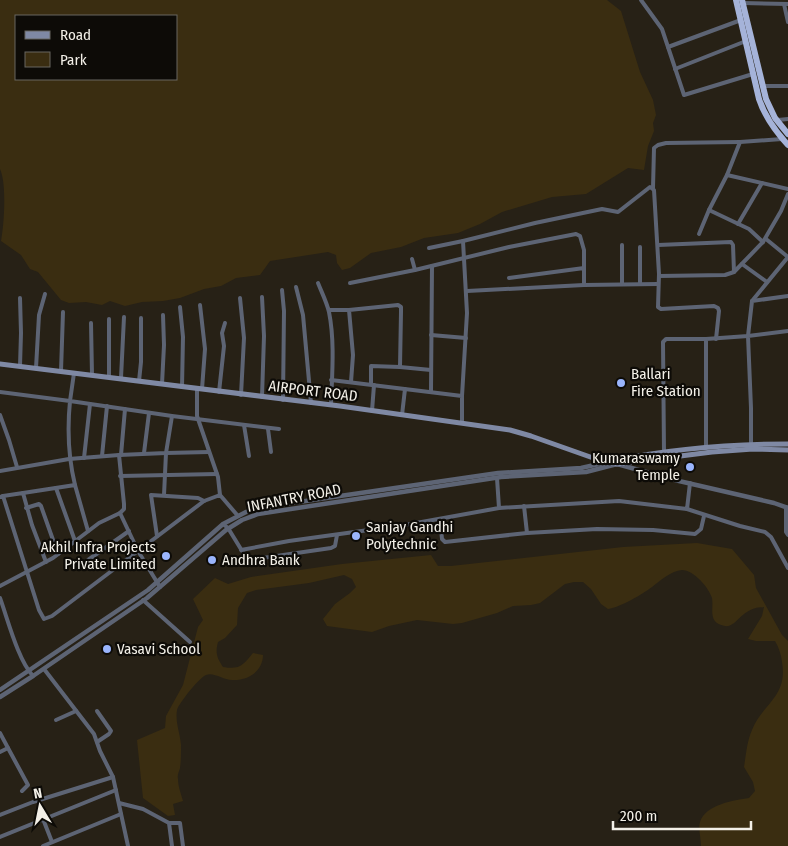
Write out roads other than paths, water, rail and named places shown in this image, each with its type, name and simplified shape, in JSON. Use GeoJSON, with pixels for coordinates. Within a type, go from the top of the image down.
{"type":"FeatureCollection","features":[{"type":"Feature","properties":{"kind":"highway"},"geometry":{"type":"LineString","coordinates":[[740,1],[741,20],[763,111],[773,128],[786,139]]}},
{"type":"Feature","properties":{"kind":"highway"},"geometry":{"type":"LineString","coordinates":[[740,1],[771,112],[786,139]]}},
{"type":"Feature","properties":{"kind":"main road","name":"AIRPORT ROAD"},"geometry":{"type":"LineString","coordinates":[[0,364],[122,378],[462,423],[517,432],[596,459],[617,464]]}},
{"type":"Feature","properties":{"kind":"main road"},"geometry":{"type":"LineString","coordinates":[[610,462],[706,448],[751,444],[788,444]]}},
{"type":"Feature","properties":{"kind":"main road"},"geometry":{"type":"LineString","coordinates":[[617,464],[712,452],[754,449],[788,450]]}},
{"type":"Feature","properties":{"kind":"street"},"geometry":{"type":"LineString","coordinates":[[641,0],[662,29],[684,94],[688,95],[753,74]]}},
{"type":"Feature","properties":{"kind":"street"},"geometry":{"type":"LineString","coordinates":[[740,1],[786,4],[788,22]]}},
{"type":"Feature","properties":{"kind":"street"},"geometry":{"type":"LineString","coordinates":[[668,47],[741,20]]}},
{"type":"Feature","properties":{"kind":"street"},"geometry":{"type":"LineString","coordinates":[[675,69],[746,41]]}},
{"type":"Feature","properties":{"kind":"street"},"geometry":{"type":"LineString","coordinates":[[763,86],[788,86]]}},
{"type":"Feature","properties":{"kind":"street"},"geometry":{"type":"LineString","coordinates":[[777,121],[788,119]]}},
{"type":"Feature","properties":{"kind":"street"},"geometry":{"type":"LineString","coordinates":[[716,338],[718,308],[714,306],[661,309],[657,304],[659,276],[653,188],[654,148],[666,143],[786,139]]}},
{"type":"Feature","properties":{"kind":"street"},"geometry":{"type":"LineString","coordinates":[[699,234],[727,175],[740,142]]}},
{"type":"Feature","properties":{"kind":"street"},"geometry":{"type":"LineString","coordinates":[[727,175],[788,189]]}},
{"type":"Feature","properties":{"kind":"street"},"geometry":{"type":"LineString","coordinates":[[738,224],[762,183]]}},
{"type":"Feature","properties":{"kind":"street"},"geometry":{"type":"LineString","coordinates":[[429,248],[602,209],[618,212],[647,188],[653,188]]}},
{"type":"Feature","properties":{"kind":"street"},"geometry":{"type":"LineString","coordinates":[[659,276],[725,275],[734,272],[764,240],[782,211],[788,194]]}},
{"type":"Feature","properties":{"kind":"street"},"geometry":{"type":"LineString","coordinates":[[709,210],[748,229],[788,257],[752,302],[748,336],[751,444]]}},
{"type":"Feature","properties":{"kind":"street"},"geometry":{"type":"LineString","coordinates":[[782,211],[788,213]]}},
{"type":"Feature","properties":{"kind":"street"},"geometry":{"type":"LineString","coordinates":[[350,283],[576,234],[580,236],[584,250],[584,285]]}},
{"type":"Feature","properties":{"kind":"street"},"geometry":{"type":"LineString","coordinates":[[462,423],[467,291],[463,241]]}},
{"type":"Feature","properties":{"kind":"street"},"geometry":{"type":"LineString","coordinates":[[658,245],[731,242],[734,272]]}},
{"type":"Feature","properties":{"kind":"street"},"geometry":{"type":"LineString","coordinates":[[622,245],[622,284]]}},
{"type":"Feature","properties":{"kind":"street"},"geometry":{"type":"LineString","coordinates":[[640,248],[640,284]]}},
{"type":"Feature","properties":{"kind":"street"},"geometry":{"type":"LineString","coordinates":[[412,260],[415,270]]}},
{"type":"Feature","properties":{"kind":"street"},"geometry":{"type":"LineString","coordinates":[[742,264],[768,282]]}},
{"type":"Feature","properties":{"kind":"street"},"geometry":{"type":"LineString","coordinates":[[431,391],[432,266]]}},
{"type":"Feature","properties":{"kind":"street"},"geometry":{"type":"LineString","coordinates":[[509,278],[584,268]]}},
{"type":"Feature","properties":{"kind":"street"},"geometry":{"type":"LineString","coordinates":[[318,283],[329,310],[332,380],[331,405]]}},
{"type":"Feature","properties":{"kind":"street"},"geometry":{"type":"LineString","coordinates":[[467,291],[584,285],[658,284]]}},
{"type":"Feature","properties":{"kind":"street"},"geometry":{"type":"LineString","coordinates":[[296,287],[303,315],[311,403]]}},
{"type":"Feature","properties":{"kind":"street"},"geometry":{"type":"LineString","coordinates":[[282,290],[284,321],[283,400]]}},
{"type":"Feature","properties":{"kind":"street"},"geometry":{"type":"LineString","coordinates":[[36,368],[39,314],[45,294]]}},
{"type":"Feature","properties":{"kind":"street"},"geometry":{"type":"LineString","coordinates":[[752,302],[788,296]]}},
{"type":"Feature","properties":{"kind":"street"},"geometry":{"type":"LineString","coordinates":[[262,297],[264,336],[262,397]]}},
{"type":"Feature","properties":{"kind":"street"},"geometry":{"type":"LineString","coordinates":[[20,298],[22,333],[20,366]]}},
{"type":"Feature","properties":{"kind":"street"},"geometry":{"type":"LineString","coordinates":[[240,298],[244,338],[241,395]]}},
{"type":"Feature","properties":{"kind":"street"},"geometry":{"type":"LineString","coordinates":[[200,305],[205,349],[198,418],[217,474],[220,495],[238,516]]}},
{"type":"Feature","properties":{"kind":"street"},"geometry":{"type":"LineString","coordinates":[[329,310],[398,305],[401,307],[400,367]]}},
{"type":"Feature","properties":{"kind":"street"},"geometry":{"type":"LineString","coordinates":[[180,307],[183,337],[182,387]]}},
{"type":"Feature","properties":{"kind":"street"},"geometry":{"type":"LineString","coordinates":[[349,310],[353,355],[351,382]]}},
{"type":"Feature","properties":{"kind":"street"},"geometry":{"type":"LineString","coordinates":[[62,371],[63,312]]}},
{"type":"Feature","properties":{"kind":"street"},"geometry":{"type":"LineString","coordinates":[[162,384],[163,315]]}},
{"type":"Feature","properties":{"kind":"street"},"geometry":{"type":"LineString","coordinates":[[122,378],[124,316]]}},
{"type":"Feature","properties":{"kind":"street"},"geometry":{"type":"LineString","coordinates":[[139,381],[141,318]]}},
{"type":"Feature","properties":{"kind":"street"},"geometry":{"type":"LineString","coordinates":[[109,319],[109,377]]}},
{"type":"Feature","properties":{"kind":"street"},"geometry":{"type":"LineString","coordinates":[[91,323],[92,375]]}},
{"type":"Feature","properties":{"kind":"street"},"geometry":{"type":"LineString","coordinates":[[219,392],[224,346],[222,333],[225,323]]}},
{"type":"Feature","properties":{"kind":"street"},"geometry":{"type":"LineString","coordinates":[[664,453],[663,342],[666,339],[706,339],[788,331]]}},
{"type":"Feature","properties":{"kind":"street"},"geometry":{"type":"LineString","coordinates":[[432,335],[466,338]]}},
{"type":"Feature","properties":{"kind":"street"},"geometry":{"type":"LineString","coordinates":[[706,339],[706,448]]}},
{"type":"Feature","properties":{"kind":"street"},"geometry":{"type":"LineString","coordinates":[[372,411],[371,366],[431,370]]}},
{"type":"Feature","properties":{"kind":"street"},"geometry":{"type":"LineString","coordinates":[[74,373],[68,417],[69,459],[88,531]]}},
{"type":"Feature","properties":{"kind":"street"},"geometry":{"type":"LineString","coordinates":[[332,380],[462,396]]}},
{"type":"Feature","properties":{"kind":"street"},"geometry":{"type":"LineString","coordinates":[[402,415],[405,389]]}},
{"type":"Feature","properties":{"kind":"street"},"geometry":{"type":"LineString","coordinates":[[0,392],[279,429]]}},
{"type":"Feature","properties":{"kind":"street"},"geometry":{"type":"LineString","coordinates":[[84,458],[90,404]]}},
{"type":"Feature","properties":{"kind":"street"},"geometry":{"type":"LineString","coordinates":[[102,456],[107,406]]}},
{"type":"Feature","properties":{"kind":"street"},"geometry":{"type":"LineString","coordinates":[[0,586],[46,562],[99,523],[120,512],[125,507],[120,476],[120,455],[125,409]]}},
{"type":"Feature","properties":{"kind":"street"},"geometry":{"type":"LineString","coordinates":[[144,453],[149,412]]}},
{"type":"Feature","properties":{"kind":"street"},"geometry":{"type":"LineString","coordinates":[[0,415],[17,468]]}},
{"type":"Feature","properties":{"kind":"street"},"geometry":{"type":"LineString","coordinates":[[164,495],[166,453],[172,416]]}},
{"type":"Feature","properties":{"kind":"street"},"geometry":{"type":"LineString","coordinates":[[244,425],[249,456]]}},
{"type":"Feature","properties":{"kind":"street"},"geometry":{"type":"LineString","coordinates":[[268,429],[271,452]]}},
{"type":"Feature","properties":{"kind":"street"},"geometry":{"type":"LineString","coordinates":[[0,471],[69,459],[102,456],[209,452]]}},
{"type":"Feature","properties":{"kind":"street","name":"INFANTRY ROAD"},"geometry":{"type":"LineString","coordinates":[[0,697],[44,669],[143,600],[223,524],[256,509],[513,471],[590,467],[610,462]]}},
{"type":"Feature","properties":{"kind":"street"},"geometry":{"type":"LineString","coordinates":[[617,464],[787,507],[786,532],[788,535]]}},
{"type":"Feature","properties":{"kind":"street","name":"INFANTRY ROAD"},"geometry":{"type":"LineString","coordinates":[[0,690],[159,584],[228,528],[242,520],[262,513],[497,478],[586,472],[617,464]]}},
{"type":"Feature","properties":{"kind":"street"},"geometry":{"type":"LineString","coordinates":[[120,476],[217,474]]}},
{"type":"Feature","properties":{"kind":"street"},"geometry":{"type":"LineString","coordinates":[[497,478],[499,508]]}},
{"type":"Feature","properties":{"kind":"street"},"geometry":{"type":"LineString","coordinates":[[687,509],[690,483]]}},
{"type":"Feature","properties":{"kind":"street"},"geometry":{"type":"LineString","coordinates":[[75,485],[1,497],[42,617],[48,619],[204,501],[220,495]]}},
{"type":"Feature","properties":{"kind":"street"},"geometry":{"type":"LineString","coordinates":[[56,488],[75,541]]}},
{"type":"Feature","properties":{"kind":"street"},"geometry":{"type":"LineString","coordinates":[[23,493],[26,508],[46,562]]}},
{"type":"Feature","properties":{"kind":"street"},"geometry":{"type":"LineString","coordinates":[[157,536],[151,497],[153,494],[198,498],[204,501]]}},
{"type":"Feature","properties":{"kind":"street"},"geometry":{"type":"LineString","coordinates":[[241,550],[499,508],[619,501],[687,509],[704,516],[768,534],[788,568]]}},
{"type":"Feature","properties":{"kind":"street"},"geometry":{"type":"LineString","coordinates":[[26,508],[39,504],[41,506],[58,554]]}},
{"type":"Feature","properties":{"kind":"street"},"geometry":{"type":"LineString","coordinates":[[524,506],[527,533]]}},
{"type":"Feature","properties":{"kind":"street"},"geometry":{"type":"LineString","coordinates":[[120,512],[138,551],[159,584]]}},
{"type":"Feature","properties":{"kind":"street"},"geometry":{"type":"LineString","coordinates":[[440,519],[442,539],[445,542],[527,533],[597,529],[653,530],[696,534],[701,529],[704,516]]}},
{"type":"Feature","properties":{"kind":"street"},"geometry":{"type":"LineString","coordinates":[[223,524],[228,528],[247,559],[252,560],[331,548],[335,546],[337,535]]}},
{"type":"Feature","properties":{"kind":"street"},"geometry":{"type":"LineString","coordinates":[[88,560],[129,531]]}},
{"type":"Feature","properties":{"kind":"street"},"geometry":{"type":"LineString","coordinates":[[0,598],[28,671],[33,676]]}},
{"type":"Feature","properties":{"kind":"street"},"geometry":{"type":"LineString","coordinates":[[143,600],[190,642]]}},
{"type":"Feature","properties":{"kind":"street"},"geometry":{"type":"LineString","coordinates":[[44,669],[94,734],[113,776],[128,845],[122,846]]}},
{"type":"Feature","properties":{"kind":"street"},"geometry":{"type":"LineString","coordinates":[[97,710],[110,731],[109,734],[97,742]]}},
{"type":"Feature","properties":{"kind":"street"},"geometry":{"type":"LineString","coordinates":[[56,720],[76,711]]}},
{"type":"Feature","properties":{"kind":"street"},"geometry":{"type":"LineString","coordinates":[[0,733],[28,785],[22,791]]}},
{"type":"Feature","properties":{"kind":"street"},"geometry":{"type":"LineString","coordinates":[[0,752],[8,748]]}},
{"type":"Feature","properties":{"kind":"street"},"geometry":{"type":"LineString","coordinates":[[0,814],[113,776]]}},
{"type":"Feature","properties":{"kind":"street"},"geometry":{"type":"LineString","coordinates":[[0,837],[116,790]]}},
{"type":"Feature","properties":{"kind":"street"},"geometry":{"type":"LineString","coordinates":[[119,804],[143,809],[169,823],[180,823],[183,846]]}},
{"type":"Feature","properties":{"kind":"street"},"geometry":{"type":"LineString","coordinates":[[43,846],[121,814]]}},
{"type":"Feature","properties":{"kind":"street"},"geometry":{"type":"LineString","coordinates":[[43,819],[52,842]]}},
{"type":"Feature","properties":{"kind":"street"},"geometry":{"type":"LineString","coordinates":[[169,823],[172,846]]}},
{"type":"Feature","properties":{"kind":"place","name":"Ballari Fire Station"},"geometry":{"type":"Point","coordinates":[621,383]}},
{"type":"Feature","properties":{"kind":"place","name":"Kumaraswamy Temple"},"geometry":{"type":"Point","coordinates":[690,467]}},
{"type":"Feature","properties":{"kind":"place","name":"Sanjay Gandhi Polytechnic"},"geometry":{"type":"Point","coordinates":[356,536]}},
{"type":"Feature","properties":{"kind":"place","name":"Akhil Infra Projects Private Limited"},"geometry":{"type":"Point","coordinates":[166,556]}},
{"type":"Feature","properties":{"kind":"place","name":"Andhra Bank"},"geometry":{"type":"Point","coordinates":[212,560]}},
{"type":"Feature","properties":{"kind":"place","name":"Vasavi School"},"geometry":{"type":"Point","coordinates":[107,649]}}]}
